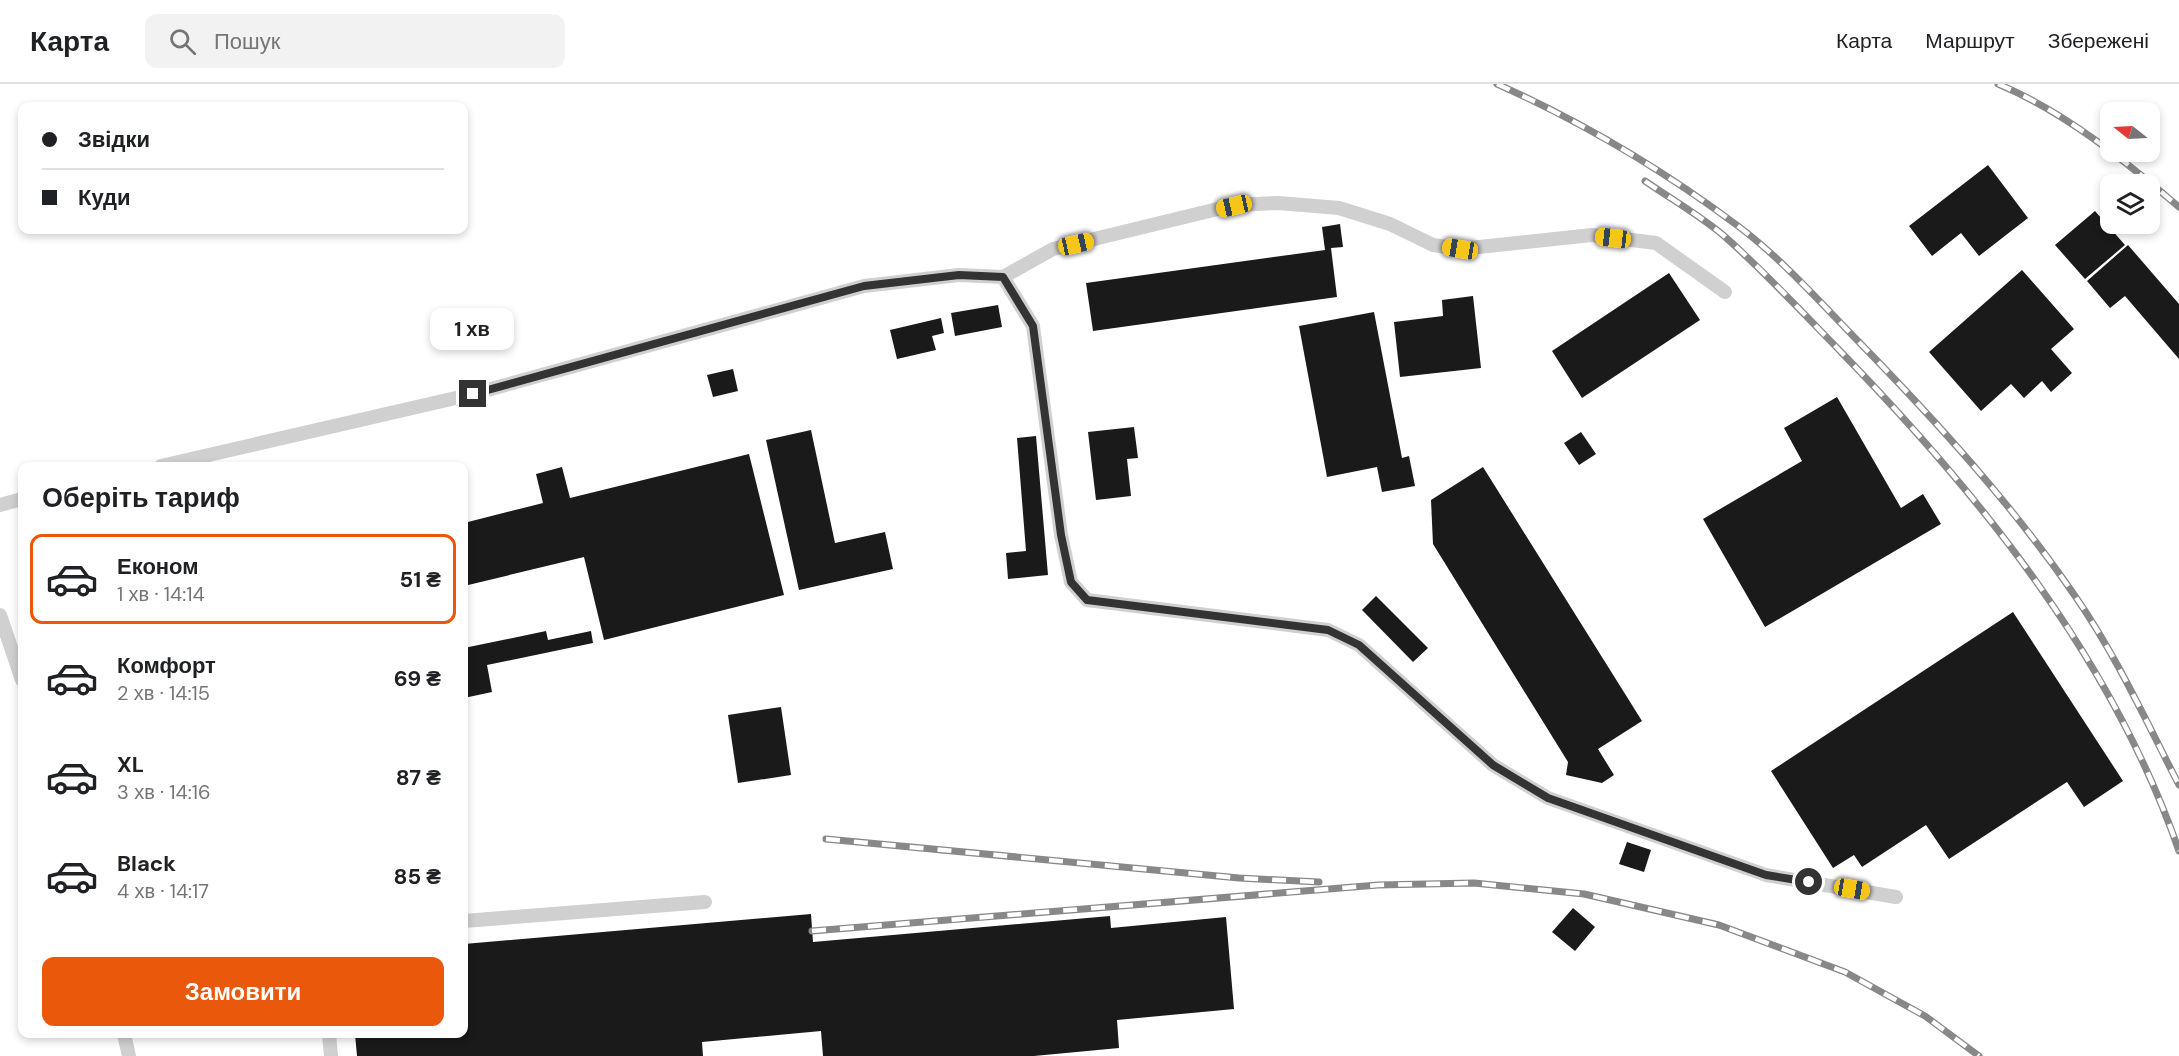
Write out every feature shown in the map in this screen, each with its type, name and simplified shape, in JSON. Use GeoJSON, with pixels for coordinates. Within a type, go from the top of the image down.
{"type":"FeatureCollection","features":[{"type":"Feature","properties":{"kind":"lane"},"geometry":{"type":"LineString","coordinates":[[178,462],[473,394],[864,286],[959,275],[1003,277],[1053,249],[1234,206],[1278,203],[1339,208],[1390,224],[1433,245],[1460,249],[1592,235],[1656,243],[1725,292]]}},
{"type":"Feature","properties":{"kind":"lane"},"geometry":{"type":"LineString","coordinates":[[1003,277],[1033,326],[1061,535],[1071,582],[1087,600],[1328,630],[1359,645],[1493,765],[1548,798],[1766,875],[1896,897]]}},
{"type":"Feature","properties":{"kind":"lane"},"geometry":{"type":"LineString","coordinates":[[0,505],[18,500]]}},
{"type":"Feature","properties":{"kind":"lane"},"geometry":{"type":"LineString","coordinates":[[0,615],[18,668]]}},
{"type":"Feature","properties":{"kind":"lane"},"geometry":{"type":"LineString","coordinates":[[468,921],[705,902]]}},
{"type":"Feature","properties":{"kind":"lane"},"geometry":{"type":"LineString","coordinates":[[125,1038],[129,1056]]}},
{"type":"Feature","properties":{"kind":"lane"},"geometry":{"type":"LineString","coordinates":[[329,1038],[331,1056]]}},
{"type":"Feature","properties":{"kind":"building"},"geometry":{"type":"Polygon","coordinates":[[[1988,165],[2028,218],[1979,256],[1961,233],[1932,256],[1909,226],[1988,165]]]}},
{"type":"Feature","properties":{"kind":"building"},"geometry":{"type":"Polygon","coordinates":[[[2095,211],[2100,217],[2100,234],[2115,234],[2125,245],[2085,279],[2055,245],[2095,211]]]}},
{"type":"Feature","properties":{"kind":"building"},"geometry":{"type":"Polygon","coordinates":[[[1340,224],[1343,247],[1331,248],[1337,297],[1093,331],[1086,283],[1325,250],[1322,227],[1340,224]]]}},
{"type":"Feature","properties":{"kind":"building"},"geometry":{"type":"Polygon","coordinates":[[[2128,245],[2179,304],[2179,359],[2125,296],[2110,308],[2087,281],[2128,245]]]}},
{"type":"Feature","properties":{"kind":"building"},"geometry":{"type":"Polygon","coordinates":[[[2022,270],[2074,329],[2051,349],[2072,373],[2051,392],[2042,381],[2024,398],[2011,384],[1981,411],[1929,352],[2022,270]]]}},
{"type":"Feature","properties":{"kind":"building"},"geometry":{"type":"Polygon","coordinates":[[[1669,273],[1700,320],[1582,398],[1552,351],[1669,273]]]}},
{"type":"Feature","properties":{"kind":"building"},"geometry":{"type":"Polygon","coordinates":[[[1473,296],[1481,368],[1400,377],[1394,322],[1443,316],[1442,300],[1473,296]]]}},
{"type":"Feature","properties":{"kind":"building"},"geometry":{"type":"Polygon","coordinates":[[[998,305],[1002,327],[955,336],[951,313],[998,305]]]}},
{"type":"Feature","properties":{"kind":"building"},"geometry":{"type":"Polygon","coordinates":[[[1374,312],[1402,458],[1409,456],[1415,486],[1382,492],[1377,467],[1327,477],[1299,326],[1374,312]]]}},
{"type":"Feature","properties":{"kind":"building"},"geometry":{"type":"Polygon","coordinates":[[[941,318],[944,333],[932,336],[936,350],[897,359],[890,330],[941,318]]]}},
{"type":"Feature","properties":{"kind":"building"},"geometry":{"type":"Polygon","coordinates":[[[733,369],[738,391],[713,397],[707,375],[733,369]]]}},
{"type":"Feature","properties":{"kind":"building"},"geometry":{"type":"Polygon","coordinates":[[[1837,397],[1901,508],[1923,494],[1941,524],[1765,627],[1703,519],[1802,461],[1784,428],[1837,397]]]}},
{"type":"Feature","properties":{"kind":"building"},"geometry":{"type":"Polygon","coordinates":[[[1134,427],[1138,458],[1127,459],[1131,496],[1096,500],[1088,432],[1134,427]]]}},
{"type":"Feature","properties":{"kind":"building"},"geometry":{"type":"Polygon","coordinates":[[[811,430],[835,543],[885,532],[893,569],[799,590],[766,440],[811,430]]]}},
{"type":"Feature","properties":{"kind":"building"},"geometry":{"type":"Polygon","coordinates":[[[1581,432],[1596,454],[1579,465],[1564,443],[1581,432]]]}},
{"type":"Feature","properties":{"kind":"building"},"geometry":{"type":"Polygon","coordinates":[[[1036,436],[1048,575],[1008,579],[1006,553],[1026,551],[1017,438],[1036,436]]]}},
{"type":"Feature","properties":{"kind":"building"},"geometry":{"type":"Polygon","coordinates":[[[749,454],[784,595],[604,640],[584,557],[468,585],[468,522],[543,503],[536,474],[562,467],[570,498],[749,454]]]}},
{"type":"Feature","properties":{"kind":"building"},"geometry":{"type":"Polygon","coordinates":[[[1483,467],[1642,721],[1598,749],[1614,775],[1602,783],[1566,775],[1568,762],[1433,544],[1431,500],[1483,467]]]}},
{"type":"Feature","properties":{"kind":"building"},"geometry":{"type":"Polygon","coordinates":[[[1376,596],[1428,648],[1413,662],[1362,610],[1376,596]]]}},
{"type":"Feature","properties":{"kind":"building"},"geometry":{"type":"Polygon","coordinates":[[[2013,612],[2123,781],[2084,807],[2067,782],[1949,859],[1926,825],[1862,867],[1854,855],[1833,868],[1771,771],[2013,612]]]}},
{"type":"Feature","properties":{"kind":"building"},"geometry":{"type":"Polygon","coordinates":[[[546,631],[548,640],[591,631],[593,643],[487,665],[492,692],[468,697],[468,647],[546,631]]]}},
{"type":"Feature","properties":{"kind":"building"},"geometry":{"type":"Polygon","coordinates":[[[781,707],[791,775],[738,783],[728,715],[781,707]]]}},
{"type":"Feature","properties":{"kind":"building"},"geometry":{"type":"Polygon","coordinates":[[[1627,842],[1651,850],[1644,872],[1619,864],[1627,842]]]}},
{"type":"Feature","properties":{"kind":"building"},"geometry":{"type":"Polygon","coordinates":[[[1573,908],[1595,927],[1575,951],[1552,932],[1573,908]]]}},
{"type":"Feature","properties":{"kind":"building"},"geometry":{"type":"Polygon","coordinates":[[[811,914],[813,942],[1110,916],[1111,928],[1226,917],[1234,1009],[1117,1020],[1119,1048],[1034,1056],[823,1056],[821,1031],[702,1042],[703,1056],[357,1056],[355,1038],[468,1038],[468,944],[811,914]]]}},
{"type":"Feature","properties":{"kind":"railway"},"geometry":{"type":"LineString","coordinates":[[1497,84],[1560,114],[1621,148],[1710,205],[1754,239],[1815,296],[1944,432],[2051,562],[2104,641],[2179,785]]}},
{"type":"Feature","properties":{"kind":"railway"},"geometry":{"type":"LineString","coordinates":[[1998,84],[2047,108],[2093,138],[2179,207]]}},
{"type":"Feature","properties":{"kind":"railway"},"geometry":{"type":"LineString","coordinates":[[1645,181],[1723,235],[1769,278],[1894,408],[1992,523],[2038,584],[2080,647],[2118,713],[2151,781],[2179,851]]}},
{"type":"Feature","properties":{"kind":"railway"},"geometry":{"type":"LineString","coordinates":[[826,839],[1239,878],[1319,882]]}},
{"type":"Feature","properties":{"kind":"railway"},"geometry":{"type":"LineString","coordinates":[[812,931],[1378,885],[1474,883],[1584,894],[1719,925],[1845,972],[1925,1016],[1979,1056]]}},
{"type":"Feature","properties":{"kind":"route"},"geometry":{"type":"LineString","coordinates":[[473,394],[864,286],[959,275],[1003,277],[1033,326],[1061,535],[1071,582],[1087,600],[1328,630],[1359,645],[1493,765],[1548,798],[1766,875],[1809,882]]}}]}
